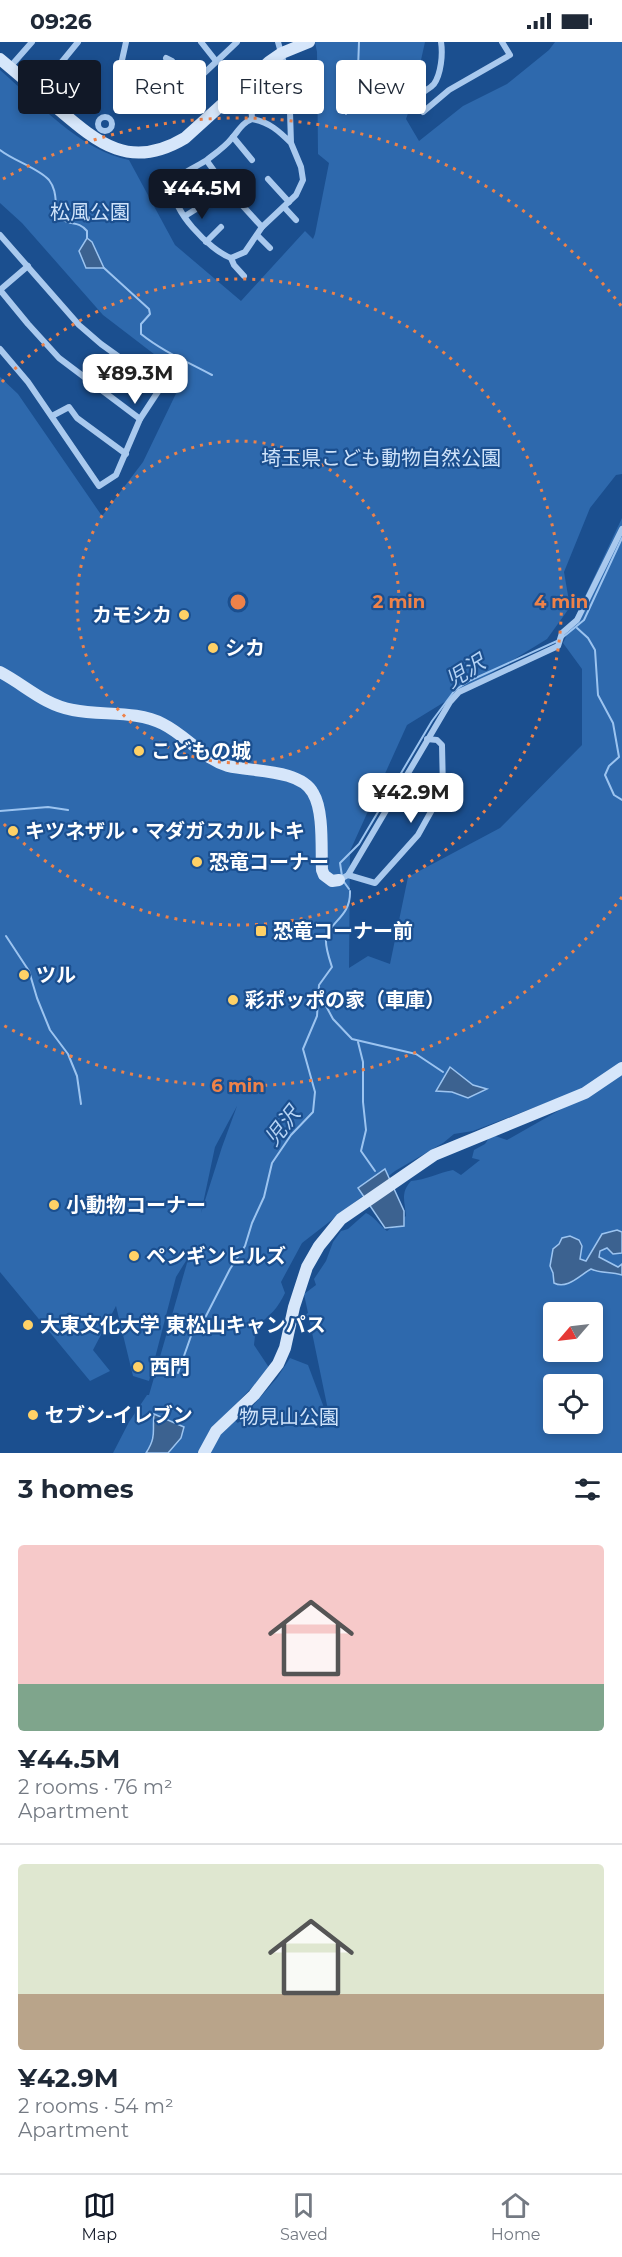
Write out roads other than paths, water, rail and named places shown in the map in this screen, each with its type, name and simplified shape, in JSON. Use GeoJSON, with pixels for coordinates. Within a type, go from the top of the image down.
{"type":"FeatureCollection","features":[{"type":"Feature","properties":{"kind":"street"},"geometry":{"type":"LineString","coordinates":[[10,68],[32,42]]}},
{"type":"Feature","properties":{"kind":"street"},"geometry":{"type":"LineString","coordinates":[[63,60],[78,42]]}},
{"type":"Feature","properties":{"kind":"street"},"geometry":{"type":"LineString","coordinates":[[122,60],[126,42]]}},
{"type":"Feature","properties":{"kind":"street"},"geometry":{"type":"LineString","coordinates":[[201,42],[216,61]]}},
{"type":"Feature","properties":{"kind":"street"},"geometry":{"type":"LineString","coordinates":[[206,70],[237,42]]}},
{"type":"Feature","properties":{"kind":"street"},"geometry":{"type":"LineString","coordinates":[[267,60],[280,47],[309,42]]}},
{"type":"Feature","properties":{"kind":"street"},"geometry":{"type":"LineString","coordinates":[[441,42],[443,55],[434,83],[418,95],[417,100],[423,112],[449,90],[510,55],[502,42]]}},
{"type":"Feature","properties":{"kind":"street"},"geometry":{"type":"LineString","coordinates":[[280,47],[289,81],[291,143]]}},
{"type":"Feature","properties":{"kind":"street"},"geometry":{"type":"LineString","coordinates":[[166,58],[170,60]]}},
{"type":"Feature","properties":{"kind":"street"},"geometry":{"type":"LineString","coordinates":[[0,59],[18,75]]}},
{"type":"Feature","properties":{"kind":"street"},"geometry":{"type":"LineString","coordinates":[[69,114],[120,150],[135,153],[152,152],[185,138],[218,108]]}},
{"type":"Feature","properties":{"kind":"street"},"geometry":{"type":"LineString","coordinates":[[252,114],[252,119]]}},
{"type":"Feature","properties":{"kind":"street"},"geometry":{"type":"LineString","coordinates":[[231,258],[245,252],[262,227],[296,195],[303,180],[301,166],[291,143],[278,130],[263,121],[252,119],[238,129],[233,137],[207,161],[181,175],[175,181],[174,190],[177,202],[184,216],[206,242],[219,253],[231,258],[238,271],[244,276]]}},
{"type":"Feature","properties":{"kind":"street"},"geometry":{"type":"LineString","coordinates":[[233,137],[252,160]]}},
{"type":"Feature","properties":{"kind":"street"},"geometry":{"type":"LineString","coordinates":[[207,161],[225,186]]}},
{"type":"Feature","properties":{"kind":"street"},"geometry":{"type":"LineString","coordinates":[[268,179],[296,220]]}},
{"type":"Feature","properties":{"kind":"street"},"geometry":{"type":"LineString","coordinates":[[241,204],[262,227]]}},
{"type":"Feature","properties":{"kind":"street"},"geometry":{"type":"LineString","coordinates":[[184,216],[201,206]]}},
{"type":"Feature","properties":{"kind":"street"},"geometry":{"type":"LineString","coordinates":[[206,242],[221,227]]}},
{"type":"Feature","properties":{"kind":"street"},"geometry":{"type":"LineString","coordinates":[[0,235],[79,325],[101,344],[161,387],[140,419],[116,475],[99,486],[28,382],[0,350]]}},
{"type":"Feature","properties":{"kind":"street"},"geometry":{"type":"LineString","coordinates":[[257,235],[270,248]]}},
{"type":"Feature","properties":{"kind":"street"},"geometry":{"type":"LineString","coordinates":[[28,266],[0,290],[59,358],[140,419]]}},
{"type":"Feature","properties":{"kind":"street"},"geometry":{"type":"LineString","coordinates":[[0,362],[6,357]]}},
{"type":"Feature","properties":{"kind":"street"},"geometry":{"type":"LineString","coordinates":[[52,416],[69,406],[77,418],[126,454]]}},
{"type":"Feature","properties":{"kind":"street"},"geometry":{"type":"LineString","coordinates":[[344,877],[450,702],[459,692],[558,646],[560,640],[577,620],[622,529]]}},
{"type":"Feature","properties":{"kind":"street"},"geometry":{"type":"LineString","coordinates":[[0,672],[48,702],[72,710],[121,715],[162,723],[203,754],[225,765],[286,775],[298,780],[314,793],[319,810],[322,870],[328,880],[344,877],[375,883],[418,835],[443,790],[442,746],[437,740],[427,739]]}},
{"type":"Feature","properties":{"kind":"street"},"geometry":{"type":"LineString","coordinates":[[204,1453],[216,1431],[254,1395],[278,1364],[285,1348],[294,1307],[307,1267],[329,1233],[352,1210],[434,1155],[585,1093],[622,1068]]}},
{"type":"Feature","properties":{"kind":"waterway"},"geometry":{"type":"LineString","coordinates":[[358,60],[359,42]]}},
{"type":"Feature","properties":{"kind":"waterway"},"geometry":{"type":"LineString","coordinates":[[0,150],[49,180],[54,191],[59,216],[65,221],[84,228],[87,231],[87,238]]}},
{"type":"Feature","properties":{"kind":"waterway"},"geometry":{"type":"LineString","coordinates":[[104,268],[149,309],[150,314],[141,324],[141,334],[166,351],[212,375]]}},
{"type":"Feature","properties":{"kind":"waterway","name":"児沢"},"geometry":{"type":"LineString","coordinates":[[562,638],[584,620],[622,538]]}},
{"type":"Feature","properties":{"kind":"waterway"},"geometry":{"type":"LineString","coordinates":[[577,628],[588,638],[595,650],[598,695],[613,723],[619,757],[609,766],[605,775],[614,795],[622,800]]}},
{"type":"Feature","properties":{"kind":"waterway","name":"児沢"},"geometry":{"type":"LineString","coordinates":[[342,876],[340,863],[359,844],[432,721],[455,690],[469,681],[557,641]]}},
{"type":"Feature","properties":{"kind":"waterway"},"geometry":{"type":"LineString","coordinates":[[0,811],[48,807],[68,810]]}},
{"type":"Feature","properties":{"kind":"waterway","name":"児沢"},"geometry":{"type":"LineString","coordinates":[[344,882],[349,889]]}},
{"type":"Feature","properties":{"kind":"waterway","name":"児沢"},"geometry":{"type":"LineString","coordinates":[[178,1373],[191,1336],[206,1316],[230,1269],[245,1246],[264,1197],[272,1163],[291,1135],[313,1112],[315,1092],[303,1049],[317,1016],[319,985],[332,967],[326,938],[328,932],[344,913],[350,891]]}},
{"type":"Feature","properties":{"kind":"waterway"},"geometry":{"type":"LineString","coordinates":[[6,936],[29,971],[50,1030],[68,1054],[77,1076],[81,1104]]}},
{"type":"Feature","properties":{"kind":"waterway"},"geometry":{"type":"LineString","coordinates":[[319,993],[333,1019],[352,1039],[416,1054],[443,1072]]}},
{"type":"Feature","properties":{"kind":"waterway"},"geometry":{"type":"LineString","coordinates":[[358,1042],[363,1062],[366,1130],[361,1151],[375,1171]]}},
{"type":"Feature","properties":{"kind":"place","name":"カモシカ"},"geometry":{"type":"Point","coordinates":[184,615]}},
{"type":"Feature","properties":{"kind":"place","name":"シカ"},"geometry":{"type":"Point","coordinates":[213,648]}},
{"type":"Feature","properties":{"kind":"place","name":"こどもの城"},"geometry":{"type":"Point","coordinates":[139,751]}},
{"type":"Feature","properties":{"kind":"place","name":"キツネザル・マダガスカルトキ"},"geometry":{"type":"Point","coordinates":[13,831]}},
{"type":"Feature","properties":{"kind":"place","name":"恐竜コーナー"},"geometry":{"type":"Point","coordinates":[197,862]}},
{"type":"Feature","properties":{"kind":"place","name":"恐竜コーナー前"},"geometry":{"type":"Point","coordinates":[261,931]}},
{"type":"Feature","properties":{"kind":"place","name":"ツル"},"geometry":{"type":"Point","coordinates":[24,975]}},
{"type":"Feature","properties":{"kind":"place","name":"彩ポッポの家（車庫）"},"geometry":{"type":"Point","coordinates":[233,1000]}},
{"type":"Feature","properties":{"kind":"place","name":"小動物コーナー"},"geometry":{"type":"Point","coordinates":[54,1205]}},
{"type":"Feature","properties":{"kind":"place","name":"ペンギンヒルズ"},"geometry":{"type":"Point","coordinates":[134,1256]}},
{"type":"Feature","properties":{"kind":"place","name":"大東文化大学 東松山キャンパス"},"geometry":{"type":"Point","coordinates":[28,1325]}},
{"type":"Feature","properties":{"kind":"place","name":"西門"},"geometry":{"type":"Point","coordinates":[138,1367]}},
{"type":"Feature","properties":{"kind":"place","name":"セブン-イレブン"},"geometry":{"type":"Point","coordinates":[33,1415]}},
{"type":"Feature","properties":{"kind":"park label","name":"松風公園"},"geometry":{"type":"Point","coordinates":[90,212]}},
{"type":"Feature","properties":{"kind":"park label","name":"埼玉県こども動物自然公園"},"geometry":{"type":"Point","coordinates":[381,458]}},
{"type":"Feature","properties":{"kind":"park label","name":"物見山公園"},"geometry":{"type":"Point","coordinates":[289,1417]}}]}
